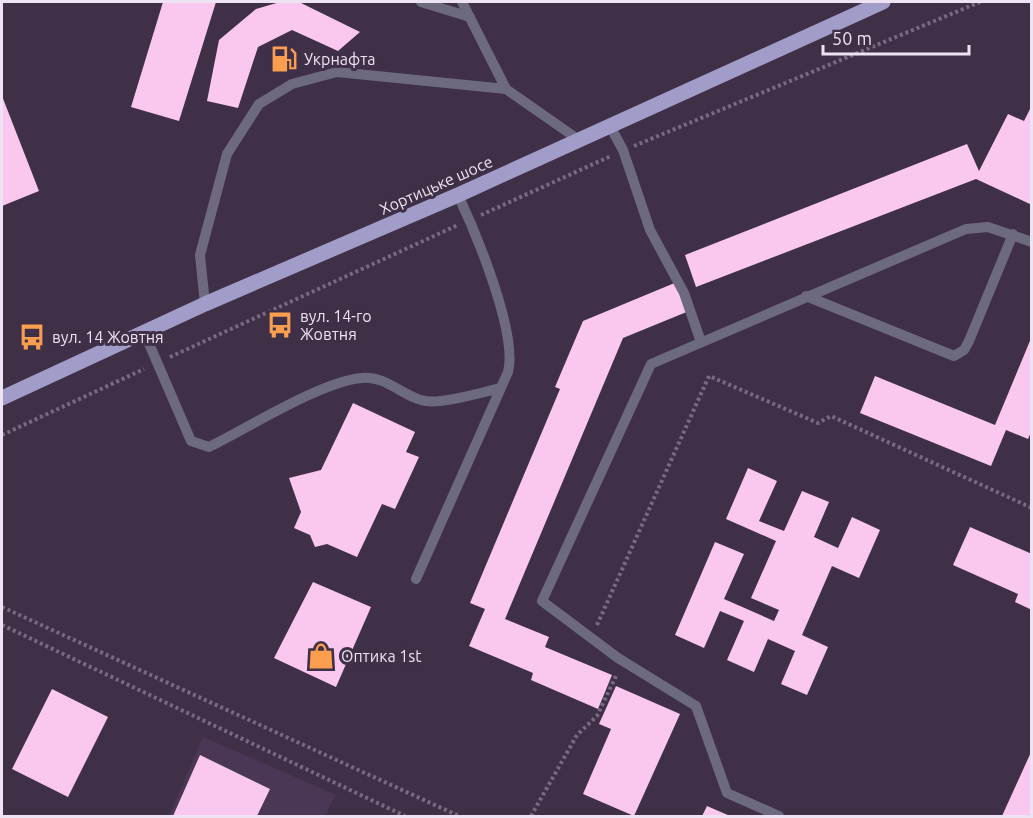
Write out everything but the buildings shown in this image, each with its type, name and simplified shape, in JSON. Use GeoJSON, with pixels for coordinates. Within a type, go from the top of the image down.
{"type":"FeatureCollection","features":[{"type":"Feature","properties":{"kind":"main road","name":"Хортицьке шосе"},"geometry":{"type":"LineString","coordinates":[[2,398],[205,304],[458,195],[883,2]]}},
{"type":"Feature","properties":{"kind":"lane"},"geometry":{"type":"LineString","coordinates":[[421,2],[470,17]]}},
{"type":"Feature","properties":{"kind":"lane"},"geometry":{"type":"LineString","coordinates":[[462,2],[506,89],[579,140]]}},
{"type":"Feature","properties":{"kind":"lane"},"geometry":{"type":"LineString","coordinates":[[205,304],[200,255],[227,154],[259,104],[292,84],[337,72],[506,89]]}},
{"type":"Feature","properties":{"kind":"lane"},"geometry":{"type":"LineString","coordinates":[[610,126],[623,150],[650,231],[684,293],[701,342]]}},
{"type":"Feature","properties":{"kind":"lane"},"geometry":{"type":"LineString","coordinates":[[416,579],[512,360],[510,341],[470,219],[458,195]]}},
{"type":"Feature","properties":{"kind":"lane"},"geometry":{"type":"LineString","coordinates":[[779,816],[727,793],[696,706],[618,658],[542,601],[651,364],[966,229],[988,227],[1032,242]]}},
{"type":"Feature","properties":{"kind":"lane"},"geometry":{"type":"LineString","coordinates":[[806,296],[954,356],[964,350],[969,341],[1013,234]]}},
{"type":"Feature","properties":{"kind":"lane"},"geometry":{"type":"LineString","coordinates":[[144,332],[191,441],[209,447],[339,381],[364,378],[387,381],[422,401],[435,401],[501,388]]}},
{"type":"Feature","properties":{"kind":"path"},"geometry":{"type":"LineString","coordinates":[[2,435],[623,150],[980,2]]}},
{"type":"Feature","properties":{"kind":"path"},"geometry":{"type":"LineString","coordinates":[[591,638],[709,376],[818,423],[831,416],[1032,508]]}},
{"type":"Feature","properties":{"kind":"path"},"geometry":{"type":"LineString","coordinates":[[2,608],[459,816]]}},
{"type":"Feature","properties":{"kind":"path"},"geometry":{"type":"LineString","coordinates":[[2,625],[405,816]]}},
{"type":"Feature","properties":{"kind":"path"},"geometry":{"type":"LineString","coordinates":[[531,816],[577,735],[597,716],[617,676],[618,658]]}},
{"type":"Feature","properties":{"kind":"shaded area"},"geometry":{"type":"Polygon","coordinates":[[[203,737],[336,795],[325,816],[169,816],[203,737]]]}},
{"type":"Feature","properties":{"kind":"place","name":"Укрнафта"},"geometry":{"type":"Point","coordinates":[284,59]}},
{"type":"Feature","properties":{"kind":"place","name":"вул. 14-го Жовтня"},"geometry":{"type":"Point","coordinates":[280,325]}},
{"type":"Feature","properties":{"kind":"place","name":"вул. 14 Жовтня"},"geometry":{"type":"Point","coordinates":[32,337]}},
{"type":"Feature","properties":{"kind":"place","name":"Оптика 1st"},"geometry":{"type":"Point","coordinates":[321,656]}}]}
